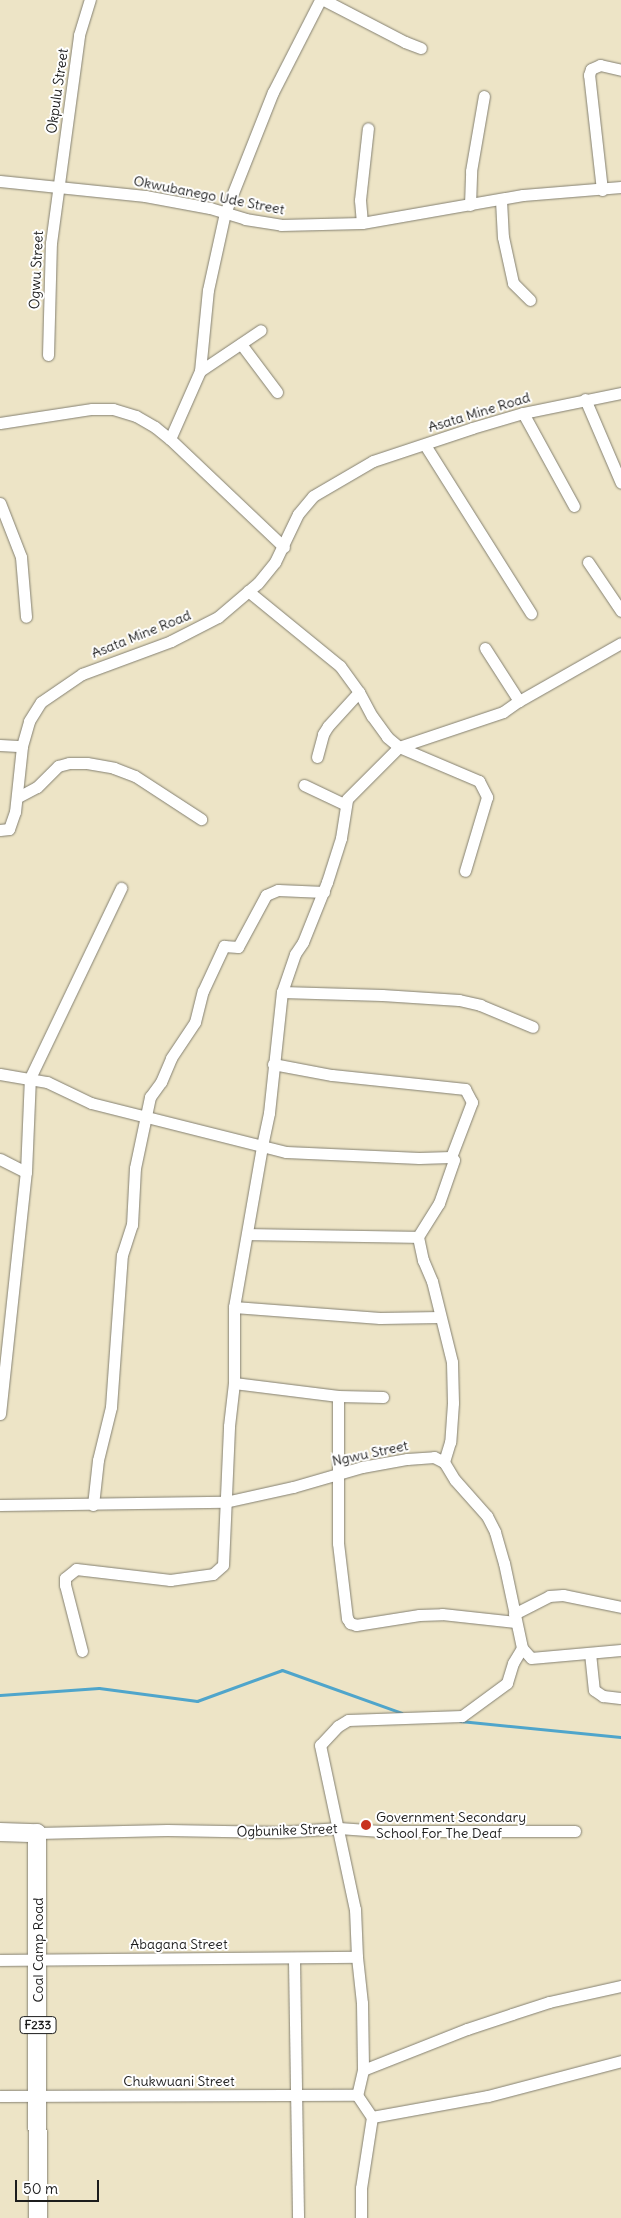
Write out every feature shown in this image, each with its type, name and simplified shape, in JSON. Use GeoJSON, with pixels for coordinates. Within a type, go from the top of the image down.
{"type":"FeatureCollection","features":[{"type":"Feature","properties":{"kind":"main road","name":"Ogbunike Street"},"geometry":{"type":"LineString","coordinates":[[0,1832],[37,1833]]}},
{"type":"Feature","properties":{"kind":"main road","name":"Coal Camp Road"},"geometry":{"type":"LineString","coordinates":[[37,1833],[38,2218]]}},
{"type":"Feature","properties":{"kind":"street","name":"Okpulu Street"},"geometry":{"type":"LineString","coordinates":[[60,188],[79,35],[90,0]]}},
{"type":"Feature","properties":{"kind":"street"},"geometry":{"type":"LineString","coordinates":[[170,439],[200,371],[208,290],[225,213],[273,92],[322,0],[405,42],[421,48]]}},
{"type":"Feature","properties":{"kind":"street"},"geometry":{"type":"LineString","coordinates":[[602,190],[588,75],[591,69],[600,65],[621,70]]}},
{"type":"Feature","properties":{"kind":"street"},"geometry":{"type":"LineString","coordinates":[[470,205],[471,171],[484,96]]}},
{"type":"Feature","properties":{"kind":"street"},"geometry":{"type":"LineString","coordinates":[[362,223],[360,200],[368,128]]}},
{"type":"Feature","properties":{"kind":"street","name":"Okwubanego Ude Street"},"geometry":{"type":"LineString","coordinates":[[0,181],[146,196],[210,208],[281,225],[362,223],[523,196],[621,187]]}},
{"type":"Feature","properties":{"kind":"street"},"geometry":{"type":"LineString","coordinates":[[621,187],[621,198]]}},
{"type":"Feature","properties":{"kind":"street","name":"Ogwu Street"},"geometry":{"type":"LineString","coordinates":[[48,355],[51,243],[60,188]]}},
{"type":"Feature","properties":{"kind":"street"},"geometry":{"type":"LineString","coordinates":[[501,200],[503,237],[514,283],[530,300]]}},
{"type":"Feature","properties":{"kind":"street"},"geometry":{"type":"LineString","coordinates":[[200,371],[261,330]]}},
{"type":"Feature","properties":{"kind":"street"},"geometry":{"type":"LineString","coordinates":[[241,344],[277,392]]}},
{"type":"Feature","properties":{"kind":"street","name":"Asata Mine Road"},"geometry":{"type":"LineString","coordinates":[[0,830],[9,830],[15,812],[22,746],[35,709],[52,692],[96,668],[187,634],[218,616],[266,573],[284,547],[298,514],[313,496],[374,461],[523,413],[621,393]]}},
{"type":"Feature","properties":{"kind":"street"},"geometry":{"type":"LineString","coordinates":[[585,399],[621,483]]}},
{"type":"Feature","properties":{"kind":"street"},"geometry":{"type":"LineString","coordinates":[[0,423],[92,409],[113,409],[142,420],[170,439],[284,547]]}},
{"type":"Feature","properties":{"kind":"street"},"geometry":{"type":"LineString","coordinates":[[523,413],[574,506]]}},
{"type":"Feature","properties":{"kind":"street"},"geometry":{"type":"LineString","coordinates":[[425,445],[531,613]]}},
{"type":"Feature","properties":{"kind":"street"},"geometry":{"type":"LineString","coordinates":[[0,503],[21,557],[26,617]]}},
{"type":"Feature","properties":{"kind":"street"},"geometry":{"type":"LineString","coordinates":[[588,562],[621,611]]}},
{"type":"Feature","properties":{"kind":"street"},"geometry":{"type":"LineString","coordinates":[[248,591],[340,666],[359,692],[381,730],[399,747],[479,780],[487,797],[465,871]]}},
{"type":"Feature","properties":{"kind":"street"},"geometry":{"type":"LineString","coordinates":[[82,1651],[65,1585],[65,1578],[76,1569],[170,1580],[216,1572],[223,1565],[225,1502],[234,1383],[234,1307],[249,1234],[262,1146],[269,1113],[282,992],[295,954],[303,942],[324,892],[341,838],[344,804],[352,792],[399,747],[503,712],[621,643]]}},
{"type":"Feature","properties":{"kind":"street"},"geometry":{"type":"LineString","coordinates":[[485,648],[520,701]]}},
{"type":"Feature","properties":{"kind":"street"},"geometry":{"type":"LineString","coordinates":[[317,757],[323,734],[328,726],[359,692]]}},
{"type":"Feature","properties":{"kind":"street"},"geometry":{"type":"LineString","coordinates":[[0,745],[22,746]]}},
{"type":"Feature","properties":{"kind":"street"},"geometry":{"type":"LineString","coordinates":[[18,796],[37,787],[58,766],[87,762],[114,768],[135,776],[201,819]]}},
{"type":"Feature","properties":{"kind":"street"},"geometry":{"type":"LineString","coordinates":[[304,785],[344,804]]}},
{"type":"Feature","properties":{"kind":"street"},"geometry":{"type":"LineString","coordinates":[[0,1414],[26,1172],[30,1078],[121,888]]}},
{"type":"Feature","properties":{"kind":"street"},"geometry":{"type":"LineString","coordinates":[[93,1505],[98,1460],[111,1407],[122,1255],[132,1225],[135,1168],[150,1097],[161,1082],[171,1058],[195,1022],[203,991],[224,946],[238,947],[266,895],[270,892],[324,892]]}},
{"type":"Feature","properties":{"kind":"street"},"geometry":{"type":"LineString","coordinates":[[282,992],[382,995],[459,1000],[480,1005],[533,1027]]}},
{"type":"Feature","properties":{"kind":"street"},"geometry":{"type":"LineString","coordinates":[[273,1064],[332,1075],[465,1089],[472,1102],[451,1157],[454,1163],[439,1203],[418,1237],[423,1260],[432,1281],[452,1362],[453,1403],[450,1442],[444,1462],[455,1480],[487,1516],[495,1532],[522,1648],[531,1658],[621,1650]]}},
{"type":"Feature","properties":{"kind":"street"},"geometry":{"type":"LineString","coordinates":[[0,1074],[47,1082],[91,1103],[145,1115],[213,1135],[286,1152],[419,1158],[451,1157]]}},
{"type":"Feature","properties":{"kind":"street"},"geometry":{"type":"LineString","coordinates":[[0,1159],[26,1172]]}},
{"type":"Feature","properties":{"kind":"street"},"geometry":{"type":"LineString","coordinates":[[249,1234],[418,1237]]}},
{"type":"Feature","properties":{"kind":"street"},"geometry":{"type":"LineString","coordinates":[[234,1307],[380,1318],[440,1317]]}},
{"type":"Feature","properties":{"kind":"street"},"geometry":{"type":"LineString","coordinates":[[234,1383],[338,1396],[383,1397]]}},
{"type":"Feature","properties":{"kind":"street"},"geometry":{"type":"LineString","coordinates":[[338,1396],[338,1543],[347,1618],[350,1623],[356,1625],[419,1615],[442,1614],[515,1618],[549,1596],[621,1607]]}},
{"type":"Feature","properties":{"kind":"street","name":"Ngwu Street"},"geometry":{"type":"LineString","coordinates":[[0,1505],[225,1502],[407,1459],[434,1457],[444,1462]]}},
{"type":"Feature","properties":{"kind":"street"},"geometry":{"type":"LineString","coordinates":[[361,2218],[360,2188],[372,2117],[357,2095],[363,2070],[362,2003],[357,1957],[356,1910],[340,1828],[320,1745],[338,1726],[348,1720],[462,1716],[507,1683],[512,1663],[522,1648]]}},
{"type":"Feature","properties":{"kind":"street"},"geometry":{"type":"LineString","coordinates":[[590,1653],[594,1690],[602,1696],[620,1698]]}},
{"type":"Feature","properties":{"kind":"street","name":"Ogbunike Street"},"geometry":{"type":"LineString","coordinates":[[37,1833],[166,1830],[279,1832],[340,1828],[380,1831],[575,1831]]}},
{"type":"Feature","properties":{"kind":"street","name":"Abagana Street"},"geometry":{"type":"LineString","coordinates":[[0,1960],[294,1960],[357,1957]]}},
{"type":"Feature","properties":{"kind":"street"},"geometry":{"type":"LineString","coordinates":[[294,1960],[298,2218]]}},
{"type":"Feature","properties":{"kind":"street"},"geometry":{"type":"LineString","coordinates":[[363,2070],[467,2029],[512,2014],[549,2002],[621,1986]]}},
{"type":"Feature","properties":{"kind":"street"},"geometry":{"type":"LineString","coordinates":[[372,2117],[488,2096],[621,2061]]}},
{"type":"Feature","properties":{"kind":"street","name":"Chukwuani Street"},"geometry":{"type":"LineString","coordinates":[[0,2096],[357,2095]]}},
{"type":"Feature","properties":{"kind":"waterway"},"geometry":{"type":"LineString","coordinates":[[0,1695],[99,1688],[197,1701],[282,1670],[402,1713]]}},
{"type":"Feature","properties":{"kind":"waterway"},"geometry":{"type":"LineString","coordinates":[[460,1721],[621,1737]]}},
{"type":"Feature","properties":{"kind":"place","name":"Government Secondary School For The Deaf"},"geometry":{"type":"Point","coordinates":[366,1825]}}]}
